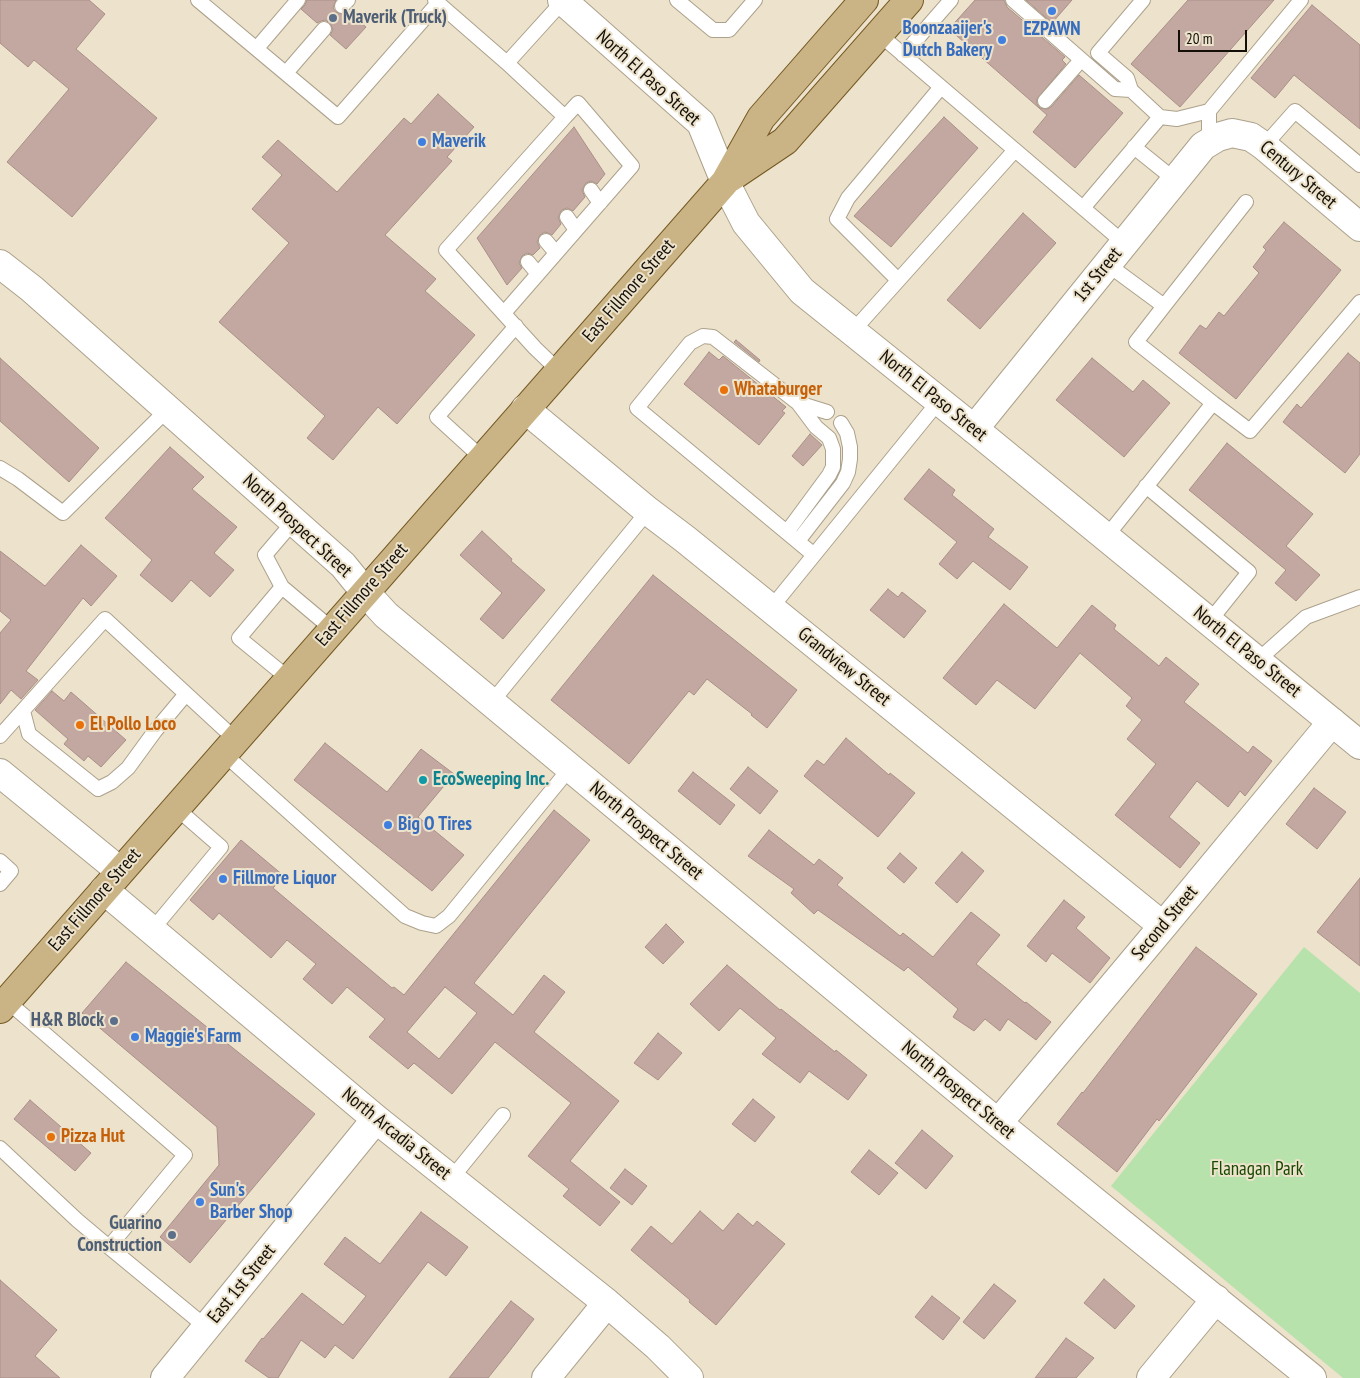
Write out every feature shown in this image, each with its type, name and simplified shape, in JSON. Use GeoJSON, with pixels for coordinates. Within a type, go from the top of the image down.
{"type":"FeatureCollection","features":[{"type":"Feature","properties":{"kind":"main road","name":"East Fillmore Street"},"geometry":{"type":"LineString","coordinates":[[4,1005],[288,678],[725,182],[760,118],[864,0]]}},
{"type":"Feature","properties":{"kind":"main road","name":"East Fillmore Street"},"geometry":{"type":"LineString","coordinates":[[725,182],[785,141],[908,0]]}},
{"type":"Feature","properties":{"kind":"street","name":"North El Paso Street"},"geometry":{"type":"LineString","coordinates":[[563,0],[702,123],[725,182],[746,223],[802,291],[974,429],[1360,745]]}},
{"type":"Feature","properties":{"kind":"street","name":"Century Street"},"geometry":{"type":"LineString","coordinates":[[1220,137],[1251,137],[1357,218]]}},
{"type":"Feature","properties":{"kind":"street","name":"1st Street"},"geometry":{"type":"LineString","coordinates":[[974,429],[1203,146],[1220,137]]}},
{"type":"Feature","properties":{"kind":"street","name":"North Prospect Street"},"geometry":{"type":"LineString","coordinates":[[0,264],[32,289],[343,565],[386,615],[998,1123],[1312,1378]]}},
{"type":"Feature","properties":{"kind":"street","name":"Grandview Street"},"geometry":{"type":"LineString","coordinates":[[525,409],[648,511],[771,608],[1163,926]]}},
{"type":"Feature","properties":{"kind":"street","name":"Second Street"},"geometry":{"type":"LineString","coordinates":[[998,1123],[1332,722]]}},
{"type":"Feature","properties":{"kind":"street","name":"North Arcadia Street"},"geometry":{"type":"LineString","coordinates":[[0,773],[112,880],[152,930],[376,1119],[607,1303],[658,1347],[689,1378]]}},
{"type":"Feature","properties":{"kind":"street","name":"East 1st Street"},"geometry":{"type":"LineString","coordinates":[[165,1378],[376,1119]]}},
{"type":"Feature","properties":{"kind":"street"},"geometry":{"type":"LineString","coordinates":[[1151,1378],[1216,1299]]}},
{"type":"Feature","properties":{"kind":"street"},"geometry":{"type":"LineString","coordinates":[[546,1378],[607,1303]]}},
{"type":"Feature","properties":{"kind":"lane"},"geometry":{"type":"LineString","coordinates":[[198,0],[338,116],[437,1],[565,117]]}},
{"type":"Feature","properties":{"kind":"lane"},"geometry":{"type":"LineString","coordinates":[[257,48],[298,0]]}},
{"type":"Feature","properties":{"kind":"lane"},"geometry":{"type":"LineString","coordinates":[[506,63],[563,0]]}},
{"type":"Feature","properties":{"kind":"lane"},"geometry":{"type":"LineString","coordinates":[[677,0],[713,30],[729,30],[755,0]]}},
{"type":"Feature","properties":{"kind":"lane"},"geometry":{"type":"LineString","coordinates":[[903,55],[951,0]]}},
{"type":"Feature","properties":{"kind":"lane"},"geometry":{"type":"LineString","coordinates":[[1013,0],[1115,90],[1131,90]]}},
{"type":"Feature","properties":{"kind":"lane"},"geometry":{"type":"LineString","coordinates":[[1142,0],[1098,53],[1127,78],[1131,90],[1160,117],[1177,119],[1209,111],[1301,0]]}},
{"type":"Feature","properties":{"kind":"lane"},"geometry":{"type":"LineString","coordinates":[[286,73],[324,29]]}},
{"type":"Feature","properties":{"kind":"lane"},"geometry":{"type":"LineString","coordinates":[[879,34],[1083,208],[1115,254],[1164,306]]}},
{"type":"Feature","properties":{"kind":"lane"},"geometry":{"type":"LineString","coordinates":[[1045,100],[1081,60]]}},
{"type":"Feature","properties":{"kind":"lane"},"geometry":{"type":"LineString","coordinates":[[898,280],[837,219],[848,198],[941,87]]}},
{"type":"Feature","properties":{"kind":"lane"},"geometry":{"type":"LineString","coordinates":[[504,313],[632,166],[578,103],[565,117],[556,138],[531,166],[510,189],[487,205],[446,250],[535,348],[559,371]]}},
{"type":"Feature","properties":{"kind":"lane"},"geometry":{"type":"LineString","coordinates":[[1209,111],[1220,137]]}},
{"type":"Feature","properties":{"kind":"lane"},"geometry":{"type":"LineString","coordinates":[[1264,146],[1295,111],[1360,165]]}},
{"type":"Feature","properties":{"kind":"lane"},"geometry":{"type":"LineString","coordinates":[[1083,208],[1160,117]]}},
{"type":"Feature","properties":{"kind":"lane"},"geometry":{"type":"LineString","coordinates":[[1134,147],[1175,180]]}},
{"type":"Feature","properties":{"kind":"lane"},"geometry":{"type":"LineString","coordinates":[[852,332],[1015,150]]}},
{"type":"Feature","properties":{"kind":"lane"},"geometry":{"type":"LineString","coordinates":[[591,190],[600,203]]}},
{"type":"Feature","properties":{"kind":"lane"},"geometry":{"type":"LineString","coordinates":[[1246,202],[1136,342],[1250,431],[1360,302]]}},
{"type":"Feature","properties":{"kind":"lane"},"geometry":{"type":"LineString","coordinates":[[487,205],[495,216]]}},
{"type":"Feature","properties":{"kind":"lane"},"geometry":{"type":"LineString","coordinates":[[567,217],[576,230]]}},
{"type":"Feature","properties":{"kind":"lane"},"geometry":{"type":"LineString","coordinates":[[546,241],[556,253]]}},
{"type":"Feature","properties":{"kind":"lane"},"geometry":{"type":"LineString","coordinates":[[528,262],[538,274]]}},
{"type":"Feature","properties":{"kind":"lane"},"geometry":{"type":"LineString","coordinates":[[482,458],[437,417],[516,326]]}},
{"type":"Feature","properties":{"kind":"lane"},"geometry":{"type":"LineString","coordinates":[[787,532],[830,475],[833,467],[833,449],[829,438],[816,427],[798,402],[713,337],[703,336],[690,343],[637,408],[814,555]]}},
{"type":"Feature","properties":{"kind":"lane"},"geometry":{"type":"LineString","coordinates":[[771,608],[939,401]]}},
{"type":"Feature","properties":{"kind":"lane"},"geometry":{"type":"LineString","coordinates":[[798,402],[827,412]]}},
{"type":"Feature","properties":{"kind":"lane"},"geometry":{"type":"LineString","coordinates":[[1106,537],[1213,403]]}},
{"type":"Feature","properties":{"kind":"lane"},"geometry":{"type":"LineString","coordinates":[[0,468],[18,479],[63,513],[168,410]]}},
{"type":"Feature","properties":{"kind":"lane"},"geometry":{"type":"LineString","coordinates":[[798,542],[843,483],[848,472],[850,446],[847,434],[841,423]]}},
{"type":"Feature","properties":{"kind":"lane"},"geometry":{"type":"LineString","coordinates":[[1146,486],[1249,572],[1209,622]]}},
{"type":"Feature","properties":{"kind":"lane"},"geometry":{"type":"LineString","coordinates":[[491,703],[648,511]]}},
{"type":"Feature","properties":{"kind":"lane"},"geometry":{"type":"LineString","coordinates":[[294,521],[265,556],[282,587],[332,629]]}},
{"type":"Feature","properties":{"kind":"lane"},"geometry":{"type":"LineString","coordinates":[[282,587],[239,638],[288,678]]}},
{"type":"Feature","properties":{"kind":"lane"},"geometry":{"type":"LineString","coordinates":[[1257,661],[1306,617],[1360,597]]}},
{"type":"Feature","properties":{"kind":"lane"},"geometry":{"type":"LineString","coordinates":[[0,736],[105,620],[186,694],[229,746],[405,916],[436,926],[449,916],[570,768]]}},
{"type":"Feature","properties":{"kind":"lane"},"geometry":{"type":"LineString","coordinates":[[23,711],[28,734],[98,789],[112,782],[128,768],[186,694]]}},
{"type":"Feature","properties":{"kind":"lane"},"geometry":{"type":"LineString","coordinates":[[152,930],[221,847],[176,807]]}},
{"type":"Feature","properties":{"kind":"lane"},"geometry":{"type":"LineString","coordinates":[[0,861],[11,871],[0,884]]}},
{"type":"Feature","properties":{"kind":"lane"},"geometry":{"type":"LineString","coordinates":[[4,1005],[185,1155],[109,1247]]}},
{"type":"Feature","properties":{"kind":"lane"},"geometry":{"type":"LineString","coordinates":[[451,1179],[503,1115]]}},
{"type":"Feature","properties":{"kind":"lane"},"geometry":{"type":"LineString","coordinates":[[0,1148],[77,1220],[206,1327]]}},
{"type":"Feature","properties":{"kind":"green space","name":"Flanagan Park"},"geometry":{"type":"Polygon","coordinates":[[[1304,947],[1360,993],[1360,1378],[1343,1378],[1111,1186],[1304,947]]]}},
{"type":"Feature","properties":{"kind":"building"},"geometry":{"type":"Polygon","coordinates":[[[0,0],[89,0],[105,14],[76,49],[157,118],[72,217],[7,162],[69,89],[34,60],[28,67],[0,43],[0,0]]]}},
{"type":"Feature","properties":{"kind":"building","name":"Maverik (Truck)"},"geometry":{"type":"Polygon","coordinates":[[[307,0],[336,0],[333,8],[336,12],[344,15],[349,12],[366,27],[346,49],[330,35],[333,30],[330,23],[325,20],[317,23],[301,9],[307,0]]]}},
{"type":"Feature","properties":{"kind":"building"},"geometry":{"type":"Polygon","coordinates":[[[975,0],[1004,0],[1007,7],[1065,57],[1062,60],[1066,64],[1037,99],[1037,104],[1040,108],[1047,109],[1051,107],[1079,75],[1123,113],[1075,168],[1033,132],[1047,115],[949,29],[975,0]]]}},
{"type":"Feature","properties":{"kind":"building","name":"EZPAWN"},"geometry":{"type":"Polygon","coordinates":[[[1026,0],[1072,0],[1052,23],[1026,0]]]}},
{"type":"Feature","properties":{"kind":"building"},"geometry":{"type":"Polygon","coordinates":[[[1188,0],[1274,0],[1180,107],[1131,64],[1188,0]]]}},
{"type":"Feature","properties":{"kind":"building"},"geometry":{"type":"Polygon","coordinates":[[[1312,5],[1360,45],[1360,129],[1294,75],[1275,98],[1251,78],[1312,5]]]}},
{"type":"Feature","properties":{"kind":"building"},"geometry":{"type":"Polygon","coordinates":[[[438,94],[474,127],[447,157],[452,161],[385,235],[436,279],[425,291],[475,335],[397,424],[378,407],[333,460],[307,438],[325,416],[219,322],[289,243],[252,209],[282,175],[262,157],[278,140],[337,192],[404,118],[411,124],[438,94]]]}},
{"type":"Feature","properties":{"kind":"building"},"geometry":{"type":"Polygon","coordinates":[[[944,117],[978,148],[891,247],[854,216],[944,117]]]}},
{"type":"Feature","properties":{"kind":"building","name":"Maverik"},"geometry":{"type":"Polygon","coordinates":[[[574,127],[605,174],[597,184],[591,181],[586,183],[582,190],[585,197],[573,211],[567,208],[562,210],[558,217],[561,224],[552,235],[545,232],[540,235],[537,242],[540,248],[533,255],[527,253],[522,256],[519,263],[522,268],[507,285],[477,238],[574,127]]]}},
{"type":"Feature","properties":{"kind":"building"},"geometry":{"type":"Polygon","coordinates":[[[1023,213],[1056,243],[980,329],[947,300],[1023,213]]]}},
{"type":"Feature","properties":{"kind":"building"},"geometry":{"type":"Polygon","coordinates":[[[1284,222],[1341,270],[1236,399],[1179,353],[1200,325],[1206,329],[1219,312],[1224,316],[1259,273],[1253,267],[1266,250],[1263,247],[1284,222]]]}},
{"type":"Feature","properties":{"kind":"building"},"geometry":{"type":"Polygon","coordinates":[[[736,340],[760,360],[759,362],[734,342],[736,340]]]}},
{"type":"Feature","properties":{"kind":"building","name":"Whataburger"},"geometry":{"type":"Polygon","coordinates":[[[709,352],[719,360],[723,356],[786,407],[782,411],[785,413],[759,445],[684,384],[709,352]]]}},
{"type":"Feature","properties":{"kind":"building"},"geometry":{"type":"Polygon","coordinates":[[[1348,353],[1360,363],[1360,454],[1345,473],[1283,422],[1297,404],[1301,408],[1348,353]]]}},
{"type":"Feature","properties":{"kind":"building"},"geometry":{"type":"Polygon","coordinates":[[[0,358],[99,448],[69,482],[0,421],[0,358]]]}},
{"type":"Feature","properties":{"kind":"building"},"geometry":{"type":"Polygon","coordinates":[[[1092,358],[1133,392],[1143,380],[1170,403],[1124,457],[1056,400],[1092,358]]]}},
{"type":"Feature","properties":{"kind":"building"},"geometry":{"type":"Polygon","coordinates":[[[810,434],[822,445],[803,466],[792,456],[810,434]]]}},
{"type":"Feature","properties":{"kind":"building"},"geometry":{"type":"Polygon","coordinates":[[[1227,443],[1313,514],[1286,546],[1320,575],[1296,601],[1275,583],[1286,570],[1189,490],[1227,443]]]}},
{"type":"Feature","properties":{"kind":"building"},"geometry":{"type":"Polygon","coordinates":[[[170,447],[204,477],[192,489],[237,527],[214,553],[234,570],[210,597],[191,580],[172,602],[140,575],[152,560],[105,518],[170,447]]]}},
{"type":"Feature","properties":{"kind":"building"},"geometry":{"type":"Polygon","coordinates":[[[929,469],[955,490],[952,495],[994,529],[988,537],[1028,567],[1010,590],[973,561],[957,579],[939,564],[957,542],[904,499],[929,469]]]}},
{"type":"Feature","properties":{"kind":"building"},"geometry":{"type":"Polygon","coordinates":[[[482,531],[512,559],[511,561],[545,590],[503,639],[480,619],[502,593],[460,555],[482,531]]]}},
{"type":"Feature","properties":{"kind":"building"},"geometry":{"type":"Polygon","coordinates":[[[81,545],[117,576],[91,606],[83,598],[26,671],[38,680],[21,699],[11,690],[0,704],[0,633],[11,620],[0,611],[0,551],[45,586],[81,545]]]}},
{"type":"Feature","properties":{"kind":"building"},"geometry":{"type":"Polygon","coordinates":[[[653,575],[797,690],[767,728],[707,679],[694,695],[689,691],[629,764],[551,700],[653,575]]]}},
{"type":"Feature","properties":{"kind":"building"},"geometry":{"type":"Polygon","coordinates":[[[888,589],[898,597],[902,592],[926,611],[904,638],[870,610],[888,589]]]}},
{"type":"Feature","properties":{"kind":"building"},"geometry":{"type":"Polygon","coordinates":[[[1004,604],[1057,648],[1092,605],[1116,625],[1114,629],[1159,666],[1166,657],[1199,684],[1184,702],[1248,753],[1253,746],[1272,761],[1245,796],[1240,791],[1228,807],[1197,781],[1169,817],[1200,843],[1180,868],[1115,815],[1156,764],[1127,739],[1142,720],[1126,706],[1132,698],[1080,653],[1035,709],[997,680],[976,705],[943,678],[1004,604]]]}},
{"type":"Feature","properties":{"kind":"building","name":"El Pollo Loco"},"geometry":{"type":"Polygon","coordinates":[[[52,691],[64,701],[71,692],[126,740],[101,767],[88,756],[84,761],[64,744],[68,739],[35,710],[52,691]]]}},
{"type":"Feature","properties":{"kind":"building"},"geometry":{"type":"Polygon","coordinates":[[[846,738],[889,775],[890,773],[915,793],[878,837],[804,776],[817,760],[824,765],[846,738]]]}},
{"type":"Feature","properties":{"kind":"building","name":"Big O Tires"},"geometry":{"type":"Polygon","coordinates":[[[325,743],[387,792],[421,749],[454,774],[418,817],[464,855],[432,891],[294,780],[325,743]]]}},
{"type":"Feature","properties":{"kind":"building"},"geometry":{"type":"Polygon","coordinates":[[[748,767],[778,791],[760,814],[730,789],[748,767]]]}},
{"type":"Feature","properties":{"kind":"building"},"geometry":{"type":"Polygon","coordinates":[[[693,772],[735,805],[720,825],[678,791],[693,772]]]}},
{"type":"Feature","properties":{"kind":"building"},"geometry":{"type":"Polygon","coordinates":[[[1314,788],[1346,812],[1317,849],[1286,824],[1314,788]]]}},
{"type":"Feature","properties":{"kind":"building"},"geometry":{"type":"Polygon","coordinates":[[[554,810],[590,840],[474,983],[513,1015],[544,975],[565,992],[534,1032],[619,1101],[570,1161],[620,1202],[600,1226],[563,1196],[569,1189],[528,1156],[571,1103],[495,1042],[452,1094],[414,1063],[408,1069],[369,1037],[385,1019],[347,987],[332,1004],[303,979],[316,964],[287,940],[271,958],[219,913],[213,920],[190,900],[241,840],[284,876],[273,888],[392,988],[394,987],[404,995],[554,810]],[[445,987],[407,1032],[439,1059],[477,1013],[445,987]]]}},
{"type":"Feature","properties":{"kind":"building"},"geometry":{"type":"Polygon","coordinates":[[[769,830],[814,865],[819,859],[843,878],[837,885],[900,936],[903,933],[933,957],[971,912],[1000,935],[976,964],[1051,1022],[1036,1040],[1008,1019],[1000,1031],[985,1019],[974,1031],[953,1017],[958,1009],[908,967],[904,971],[818,910],[814,914],[791,893],[794,889],[748,856],[769,830]]]}},
{"type":"Feature","properties":{"kind":"building"},"geometry":{"type":"Polygon","coordinates":[[[962,852],[984,871],[957,903],[935,883],[962,852]]]}},
{"type":"Feature","properties":{"kind":"building"},"geometry":{"type":"Polygon","coordinates":[[[900,853],[917,868],[904,883],[887,868],[900,853]]]}},
{"type":"Feature","properties":{"kind":"building"},"geometry":{"type":"Polygon","coordinates":[[[1360,878],[1360,966],[1317,932],[1360,878]]]}},
{"type":"Feature","properties":{"kind":"building"},"geometry":{"type":"Polygon","coordinates":[[[1064,900],[1085,917],[1076,928],[1110,958],[1090,983],[1052,953],[1046,962],[1027,946],[1064,900]]]}},
{"type":"Feature","properties":{"kind":"building"},"geometry":{"type":"Polygon","coordinates":[[[666,924],[684,942],[663,964],[645,947],[666,924]]]}},
{"type":"Feature","properties":{"kind":"building"},"geometry":{"type":"Polygon","coordinates":[[[1196,947],[1257,994],[1117,1172],[1057,1124],[1196,947]]]}},
{"type":"Feature","properties":{"kind":"building"},"geometry":{"type":"Polygon","coordinates":[[[126,962],[315,1114],[190,1263],[160,1237],[219,1165],[217,1127],[82,1013],[126,962]]]}},
{"type":"Feature","properties":{"kind":"building"},"geometry":{"type":"Polygon","coordinates":[[[727,965],[780,1010],[867,1075],[848,1100],[809,1071],[800,1083],[762,1054],[776,1038],[740,1008],[719,1031],[690,1004],[727,965]]]}},
{"type":"Feature","properties":{"kind":"building"},"geometry":{"type":"Polygon","coordinates":[[[658,1033],[682,1053],[658,1080],[634,1063],[658,1033]]]}},
{"type":"Feature","properties":{"kind":"building"},"geometry":{"type":"Polygon","coordinates":[[[753,1099],[775,1117],[755,1142],[732,1124],[753,1099]]]}},
{"type":"Feature","properties":{"kind":"building","name":"Pizza Hut"},"geometry":{"type":"Polygon","coordinates":[[[30,1100],[91,1153],[75,1171],[14,1119],[30,1100]]]}},
{"type":"Feature","properties":{"kind":"building"},"geometry":{"type":"Polygon","coordinates":[[[922,1130],[953,1156],[926,1189],[895,1163],[922,1130]]]}},
{"type":"Feature","properties":{"kind":"building"},"geometry":{"type":"Polygon","coordinates":[[[869,1150],[898,1173],[879,1195],[851,1172],[869,1150]]]}},
{"type":"Feature","properties":{"kind":"building"},"geometry":{"type":"Polygon","coordinates":[[[625,1169],[647,1186],[632,1205],[610,1188],[625,1169]]]}},
{"type":"Feature","properties":{"kind":"building"},"geometry":{"type":"Polygon","coordinates":[[[700,1211],[723,1231],[738,1213],[753,1226],[757,1221],[785,1244],[716,1325],[689,1302],[690,1300],[631,1250],[651,1226],[672,1244],[700,1211]]]}},
{"type":"Feature","properties":{"kind":"building"},"geometry":{"type":"Polygon","coordinates":[[[421,1212],[468,1247],[446,1276],[428,1262],[353,1359],[335,1345],[325,1358],[301,1340],[278,1378],[269,1378],[245,1361],[262,1338],[302,1293],[343,1325],[366,1296],[324,1264],[345,1237],[380,1264],[421,1212]]]}},
{"type":"Feature","properties":{"kind":"building"},"geometry":{"type":"Polygon","coordinates":[[[1104,1279],[1135,1306],[1115,1329],[1084,1303],[1104,1279]]]}},
{"type":"Feature","properties":{"kind":"building"},"geometry":{"type":"Polygon","coordinates":[[[0,1280],[57,1330],[35,1356],[60,1378],[0,1378],[0,1280]]]}},
{"type":"Feature","properties":{"kind":"building"},"geometry":{"type":"Polygon","coordinates":[[[994,1284],[1016,1301],[984,1339],[963,1322],[994,1284]]]}},
{"type":"Feature","properties":{"kind":"building"},"geometry":{"type":"Polygon","coordinates":[[[932,1296],[960,1318],[943,1340],[915,1317],[932,1296]]]}},
{"type":"Feature","properties":{"kind":"building"},"geometry":{"type":"Polygon","coordinates":[[[511,1301],[534,1319],[488,1378],[449,1378],[511,1301]]]}},
{"type":"Feature","properties":{"kind":"building"},"geometry":{"type":"Polygon","coordinates":[[[1066,1338],[1094,1358],[1076,1378],[1035,1378],[1066,1338]]]}},
{"type":"Feature","properties":{"kind":"place","name":"EZPAWN"},"geometry":{"type":"Point","coordinates":[1052,11]}},
{"type":"Feature","properties":{"kind":"place","name":"Maverik (Truck)"},"geometry":{"type":"Point","coordinates":[333,18]}},
{"type":"Feature","properties":{"kind":"place","name":"Boonzaaijer's Dutch Bakery"},"geometry":{"type":"Point","coordinates":[1002,40]}},
{"type":"Feature","properties":{"kind":"place","name":"Maverik"},"geometry":{"type":"Point","coordinates":[422,142]}},
{"type":"Feature","properties":{"kind":"place","name":"Whataburger"},"geometry":{"type":"Point","coordinates":[724,390]}},
{"type":"Feature","properties":{"kind":"place","name":"El Pollo Loco"},"geometry":{"type":"Point","coordinates":[80,725]}},
{"type":"Feature","properties":{"kind":"place","name":"EcoSweeping Inc."},"geometry":{"type":"Point","coordinates":[423,780]}},
{"type":"Feature","properties":{"kind":"place","name":"Big O Tires"},"geometry":{"type":"Point","coordinates":[388,825]}},
{"type":"Feature","properties":{"kind":"place","name":"Fillmore Liquor"},"geometry":{"type":"Point","coordinates":[223,879]}},
{"type":"Feature","properties":{"kind":"place","name":"H&R Block"},"geometry":{"type":"Point","coordinates":[114,1021]}},
{"type":"Feature","properties":{"kind":"place","name":"Maggie's Farm"},"geometry":{"type":"Point","coordinates":[135,1037]}},
{"type":"Feature","properties":{"kind":"place","name":"Pizza Hut"},"geometry":{"type":"Point","coordinates":[51,1137]}},
{"type":"Feature","properties":{"kind":"place","name":"Sun's Barber Shop"},"geometry":{"type":"Point","coordinates":[200,1202]}},
{"type":"Feature","properties":{"kind":"place","name":"Guarino Construction"},"geometry":{"type":"Point","coordinates":[172,1235]}}]}
